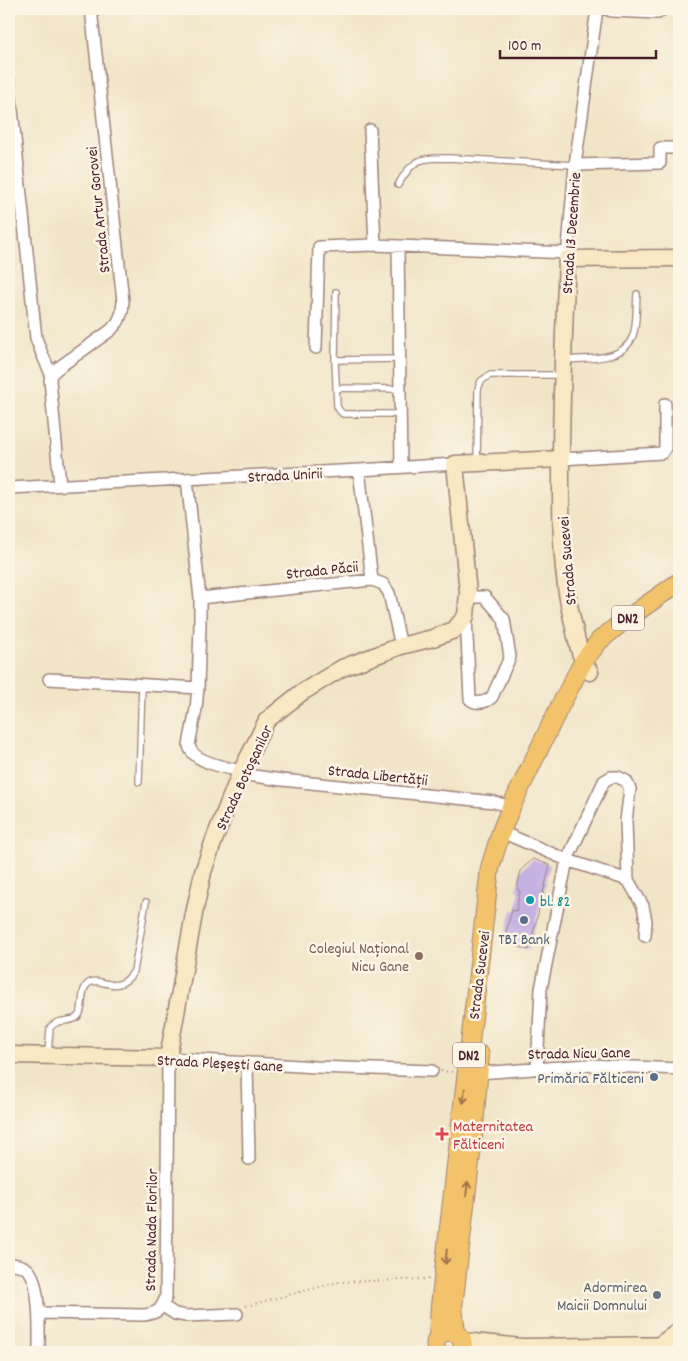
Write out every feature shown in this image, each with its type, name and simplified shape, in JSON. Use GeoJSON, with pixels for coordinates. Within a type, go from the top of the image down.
{"type":"FeatureCollection","features":[{"type":"Feature","properties":{"kind":"main road","name":"DN2"},"geometry":{"type":"LineString","coordinates":[[587,667],[599,642],[621,623],[679,582]]}},
{"type":"Feature","properties":{"kind":"main road","name":"DN2"},"geometry":{"type":"LineString","coordinates":[[587,667],[624,632],[679,593]]}},
{"type":"Feature","properties":{"kind":"main road","name":"Strada Sucevei"},"geometry":{"type":"LineString","coordinates":[[460,1342],[453,1307],[490,868],[501,832],[558,710],[587,667]]}},
{"type":"Feature","properties":{"kind":"main road","name":"Strada Sucevei"},"geometry":{"type":"LineString","coordinates":[[472,1073],[505,855],[522,809],[568,715],[587,667]]}},
{"type":"Feature","properties":{"kind":"main road","name":"Strada Sucevei"},"geometry":{"type":"LineString","coordinates":[[437,1348],[466,1136]]}},
{"type":"Feature","properties":{"kind":"main road","name":"Strada Sucevei"},"geometry":{"type":"LineString","coordinates":[[437,1348],[446,1332],[460,1342]]}},
{"type":"Feature","properties":{"kind":"street","name":"Strada Artur Gorovei"},"geometry":{"type":"LineString","coordinates":[[51,374],[111,330],[118,322],[122,312],[123,301],[91,9]]}},
{"type":"Feature","properties":{"kind":"street","name":"Strada 13 Decembrie"},"geometry":{"type":"LineString","coordinates":[[561,459],[562,368],[575,165],[598,9]]}},
{"type":"Feature","properties":{"kind":"street"},"geometry":{"type":"LineString","coordinates":[[606,9],[612,12],[658,13],[663,9]]}},
{"type":"Feature","properties":{"kind":"street"},"geometry":{"type":"LineString","coordinates":[[9,81],[36,338],[51,374],[60,485]]}},
{"type":"Feature","properties":{"kind":"street"},"geometry":{"type":"LineString","coordinates":[[370,130],[375,245]]}},
{"type":"Feature","properties":{"kind":"street"},"geometry":{"type":"LineString","coordinates":[[575,165],[660,163],[660,148],[679,148]]}},
{"type":"Feature","properties":{"kind":"street"},"geometry":{"type":"LineString","coordinates":[[316,348],[319,247],[375,245],[568,256],[679,258]]}},
{"type":"Feature","properties":{"kind":"street"},"geometry":{"type":"LineString","coordinates":[[398,246],[401,468]]}},
{"type":"Feature","properties":{"kind":"street"},"geometry":{"type":"LineString","coordinates":[[561,459],[662,453],[665,448],[665,404]]}},
{"type":"Feature","properties":{"kind":"street","name":"Strada Unirii"},"geometry":{"type":"LineString","coordinates":[[9,488],[561,459]]}},
{"type":"Feature","properties":{"kind":"street","name":"Strada Sucevei"},"geometry":{"type":"LineString","coordinates":[[561,459],[562,552],[570,613],[587,667]]}},
{"type":"Feature","properties":{"kind":"street"},"geometry":{"type":"LineString","coordinates":[[455,464],[467,597],[466,616],[470,698],[476,702],[488,701],[492,697],[510,657],[504,619],[486,597],[467,597]]}},
{"type":"Feature","properties":{"kind":"street"},"geometry":{"type":"LineString","coordinates":[[359,470],[372,580]]}},
{"type":"Feature","properties":{"kind":"street"},"geometry":{"type":"LineString","coordinates":[[187,479],[200,598],[198,688],[189,750],[193,755],[202,760],[241,773]]}},
{"type":"Feature","properties":{"kind":"street","name":"Strada Păcii"},"geometry":{"type":"LineString","coordinates":[[200,598],[372,580],[383,584],[390,594],[400,646]]}},
{"type":"Feature","properties":{"kind":"street","name":"Strada Botoșanilor"},"geometry":{"type":"LineString","coordinates":[[168,1058],[203,872],[241,773],[267,720],[284,705],[342,668],[400,646],[433,638],[454,630],[466,616]]}},
{"type":"Feature","properties":{"kind":"street"},"geometry":{"type":"LineString","coordinates":[[49,679],[198,688]]}},
{"type":"Feature","properties":{"kind":"street","name":"Strada Libertății"},"geometry":{"type":"LineString","coordinates":[[241,773],[282,780],[494,802],[512,807]]}},
{"type":"Feature","properties":{"kind":"street"},"geometry":{"type":"LineString","coordinates":[[538,1069],[542,989],[550,939],[567,860],[604,781],[611,777],[618,777],[626,781],[630,789],[626,821],[628,880],[643,906],[646,921],[645,936]]}},
{"type":"Feature","properties":{"kind":"street"},"geometry":{"type":"LineString","coordinates":[[511,836],[567,860],[628,880]]}},
{"type":"Feature","properties":{"kind":"street","name":"Strada Pleșești Gane"},"geometry":{"type":"LineString","coordinates":[[9,1055],[168,1058],[247,1064],[432,1071]]}},
{"type":"Feature","properties":{"kind":"street","name":"Strada Nada Florilor"},"geometry":{"type":"LineString","coordinates":[[39,1313],[144,1315],[156,1313],[163,1306],[166,1297],[168,1058]]}},
{"type":"Feature","properties":{"kind":"street"},"geometry":{"type":"LineString","coordinates":[[247,1064],[249,1159]]}},
{"type":"Feature","properties":{"kind":"street","name":"Strada Nicu Gane"},"geometry":{"type":"LineString","coordinates":[[472,1073],[588,1065],[679,1069]]}},
{"type":"Feature","properties":{"kind":"street"},"geometry":{"type":"LineString","coordinates":[[9,1264],[17,1264],[28,1269],[34,1279],[39,1313],[39,1352]]}},
{"type":"Feature","properties":{"kind":"street"},"geometry":{"type":"LineString","coordinates":[[163,1306],[175,1314],[186,1316],[237,1314]]}},
{"type":"Feature","properties":{"kind":"street"},"geometry":{"type":"LineString","coordinates":[[658,1346],[679,1331]]}},
{"type":"Feature","properties":{"kind":"street"},"geometry":{"type":"LineString","coordinates":[[460,1342],[522,1347],[679,1347]]}},
{"type":"Feature","properties":{"kind":"street"},"geometry":{"type":"LineString","coordinates":[[481,1352],[522,1347]]}},
{"type":"Feature","properties":{"kind":"lane"},"geometry":{"type":"LineString","coordinates":[[398,184],[412,164],[429,158],[575,165]]}},
{"type":"Feature","properties":{"kind":"lane"},"geometry":{"type":"LineString","coordinates":[[336,292],[336,388],[339,410],[343,414],[400,414]]}},
{"type":"Feature","properties":{"kind":"lane"},"geometry":{"type":"LineString","coordinates":[[477,462],[478,389],[481,381],[490,375],[562,368],[612,356],[620,352],[633,337],[635,331],[637,294]]}},
{"type":"Feature","properties":{"kind":"lane"},"geometry":{"type":"LineString","coordinates":[[336,360],[399,359]]}},
{"type":"Feature","properties":{"kind":"lane"},"geometry":{"type":"LineString","coordinates":[[336,388],[400,389]]}},
{"type":"Feature","properties":{"kind":"lane"},"geometry":{"type":"LineString","coordinates":[[139,782],[142,685]]}},
{"type":"Feature","properties":{"kind":"lane"},"geometry":{"type":"LineString","coordinates":[[47,1056],[50,1028],[55,1023],[76,1018],[80,1013],[84,988],[88,983],[112,985],[123,982],[134,971],[146,902]]}},
{"type":"Feature","properties":{"kind":"path"},"geometry":{"type":"LineString","coordinates":[[432,1071],[472,1073]]}},
{"type":"Feature","properties":{"kind":"path"},"geometry":{"type":"LineString","coordinates":[[237,1314],[243,1307],[339,1282],[438,1279]]}},
{"type":"Feature","properties":{"kind":"building","name":"bl. 82"},"geometry":{"type":"Polygon","coordinates":[[[533,859],[550,865],[529,950],[510,944],[506,932],[512,910],[516,911],[520,891],[517,889],[521,870],[533,859]]]}},
{"type":"Feature","properties":{"kind":"place","name":"bl. 82"},"geometry":{"type":"Point","coordinates":[530,900]}},
{"type":"Feature","properties":{"kind":"place","name":"TBI Bank"},"geometry":{"type":"Point","coordinates":[524,920]}},
{"type":"Feature","properties":{"kind":"place","name":"Colegiul Național Nicu Gane"},"geometry":{"type":"Point","coordinates":[419,956]}},
{"type":"Feature","properties":{"kind":"place","name":"Primăria Fălticeni"},"geometry":{"type":"Point","coordinates":[654,1077]}},
{"type":"Feature","properties":{"kind":"place","name":"Maternitatea Fălticeni"},"geometry":{"type":"Point","coordinates":[442,1134]}},
{"type":"Feature","properties":{"kind":"place","name":"Adormirea Maicii Domnului"},"geometry":{"type":"Point","coordinates":[657,1295]}}]}
